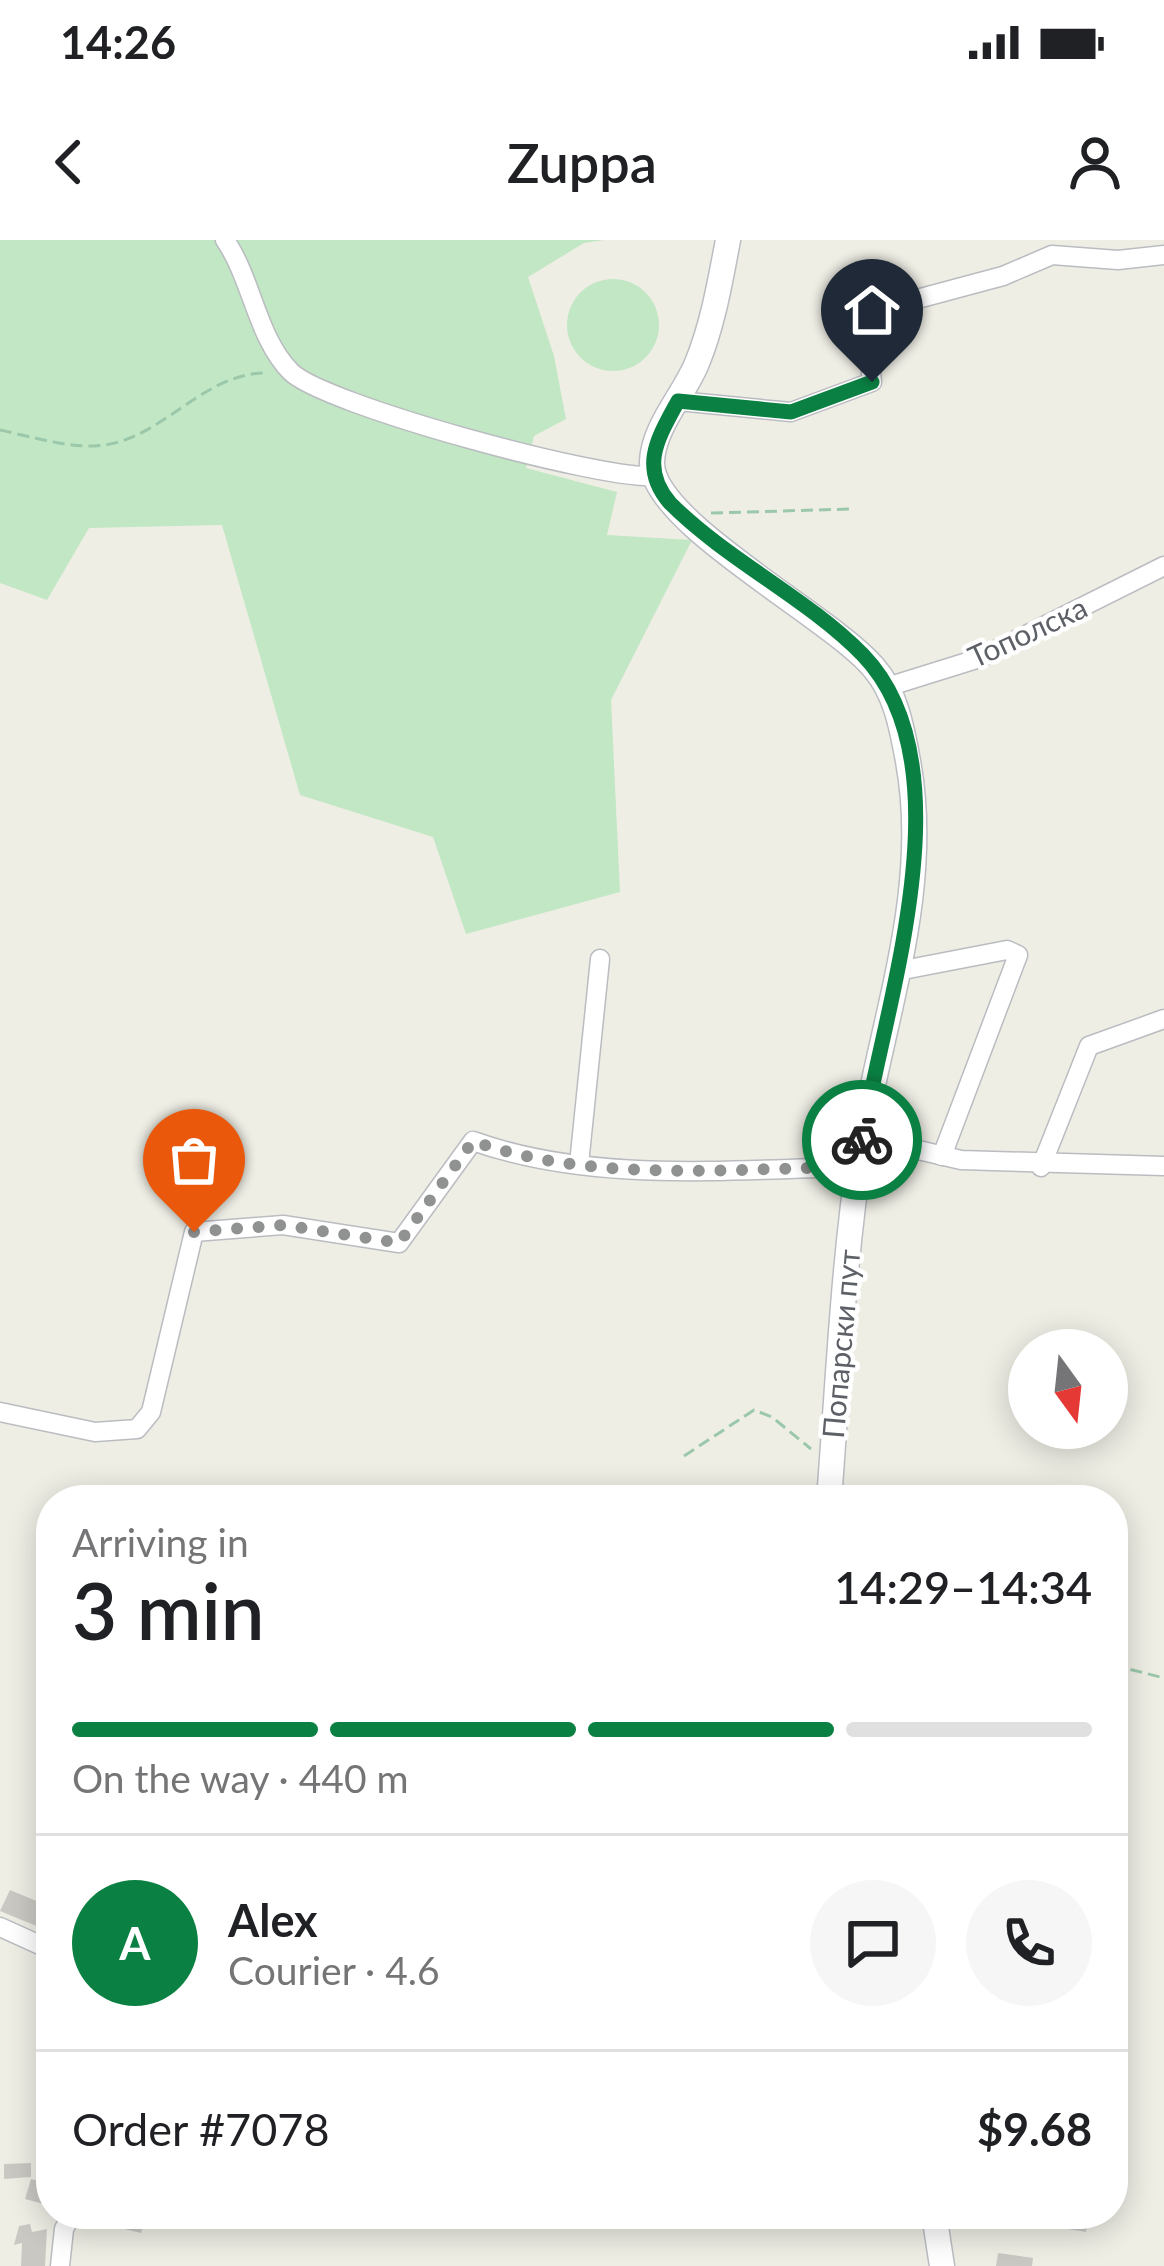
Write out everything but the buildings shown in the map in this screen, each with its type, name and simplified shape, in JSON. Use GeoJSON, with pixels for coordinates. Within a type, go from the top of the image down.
{"type":"FeatureCollection","features":[{"type":"Feature","properties":{"kind":"street"},"geometry":{"type":"LineString","coordinates":[[226,240],[244,267],[271,340],[292,373],[332,394],[545,459],[653,476],[656,442],[709,328],[728,240]]}},
{"type":"Feature","properties":{"kind":"street"},"geometry":{"type":"LineString","coordinates":[[678,401],[791,412],[872,382],[865,313],[1004,276],[1052,255],[1118,260],[1164,255]]}},
{"type":"Feature","properties":{"kind":"street","name":"Попарски пут"},"geometry":{"type":"LineString","coordinates":[[653,476],[680,512],[850,643],[887,687],[902,734],[914,806],[913,878],[858,1167],[830,1485]]}},
{"type":"Feature","properties":{"kind":"street","name":"Тополска"},"geometry":{"type":"LineString","coordinates":[[887,687],[980,658],[1164,566]]}},
{"type":"Feature","properties":{"kind":"street"},"geometry":{"type":"LineString","coordinates":[[898,971],[1007,950],[1018,955],[942,1156]]}},
{"type":"Feature","properties":{"kind":"street"},"geometry":{"type":"LineString","coordinates":[[578,1164],[600,959]]}},
{"type":"Feature","properties":{"kind":"street"},"geometry":{"type":"LineString","coordinates":[[1041,1167],[1089,1046],[1164,1019]]}},
{"type":"Feature","properties":{"kind":"street"},"geometry":{"type":"LineString","coordinates":[[863,1137],[942,1156],[1041,1167],[1164,1166]]}},
{"type":"Feature","properties":{"kind":"street"},"geometry":{"type":"LineString","coordinates":[[0,1412],[95,1432],[137,1429],[151,1412],[194,1232],[283,1225],[399,1243],[473,1141],[524,1159],[578,1164],[697,1170],[858,1167]]}},
{"type":"Feature","properties":{"kind":"street"},"geometry":{"type":"LineString","coordinates":[[0,1927],[36,1943]]}},
{"type":"Feature","properties":{"kind":"street"},"geometry":{"type":"LineString","coordinates":[[60,2266],[64,2229]]}},
{"type":"Feature","properties":{"kind":"street"},"geometry":{"type":"LineString","coordinates":[[936,2229],[942,2266]]}},
{"type":"Feature","properties":{"kind":"path"},"geometry":{"type":"LineString","coordinates":[[0,430],[95,446],[143,432],[219,383],[256,373],[292,373]]}},
{"type":"Feature","properties":{"kind":"path"},"geometry":{"type":"LineString","coordinates":[[680,512],[852,509]]}},
{"type":"Feature","properties":{"kind":"path"},"geometry":{"type":"LineString","coordinates":[[684,1456],[754,1410],[772,1417],[832,1465]]}},
{"type":"Feature","properties":{"kind":"path"},"geometry":{"type":"LineString","coordinates":[[1128,1669],[1164,1678]]}},
{"type":"Feature","properties":{"kind":"green space"},"geometry":{"type":"Polygon","coordinates":[[[0,240],[604,240],[584,243],[528,277],[554,356],[566,419],[534,436],[526,468],[617,492],[607,535],[692,540],[611,700],[620,892],[466,934],[433,837],[300,795],[222,525],[89,528],[47,600],[0,583],[0,240]]]}},
{"type":"Feature","properties":{"kind":"green space"},"geometry":{"type":"Polygon","coordinates":[[[613,279],[645,293],[659,325],[645,357],[613,371],[581,357],[567,325],[581,293],[613,279]]]}},
{"type":"Feature","properties":{"kind":"way so far"},"geometry":{"type":"LineString","coordinates":[[194,1232],[283,1225],[399,1243],[473,1141],[524,1159],[715,1170],[858,1167],[862,1140]]}},
{"type":"Feature","properties":{"kind":"route"},"geometry":{"type":"LineString","coordinates":[[862,1140],[913,878],[914,806],[896,711],[875,668],[850,643],[670,503],[657,486],[652,459],[678,401],[791,412],[872,382]]}}]}
